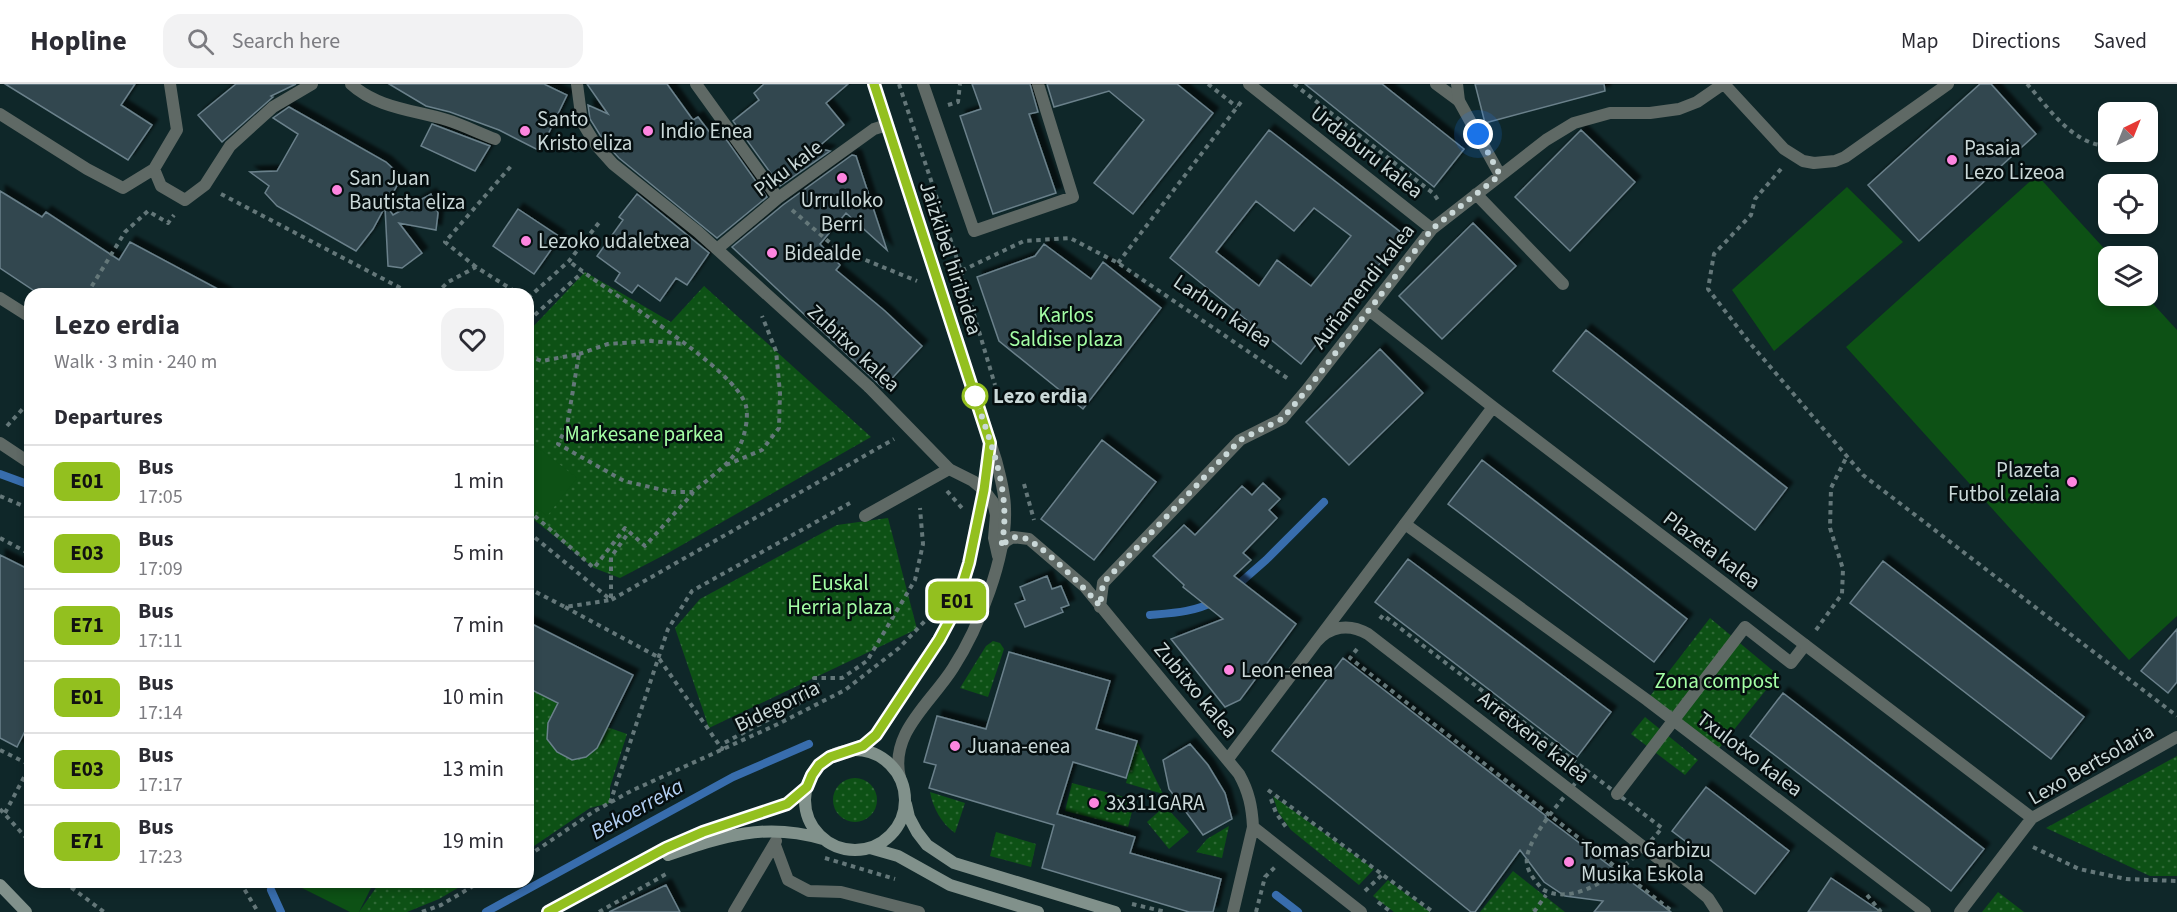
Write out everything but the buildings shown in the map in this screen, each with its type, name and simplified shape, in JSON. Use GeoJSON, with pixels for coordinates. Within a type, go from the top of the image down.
{"type":"FeatureCollection","features":[{"type":"Feature","properties":{"kind":"main road"},"geometry":{"type":"LineString","coordinates":[[823,839],[813,828],[807,815],[805,801],[812,775],[825,761],[842,752],[864,751],[880,757],[894,769],[900,778],[909,817],[916,832],[927,845],[947,860],[1115,912]]}},
{"type":"Feature","properties":{"kind":"main road"},"geometry":{"type":"LineString","coordinates":[[548,912],[703,832],[787,804],[807,787]]}},
{"type":"Feature","properties":{"kind":"main road"},"geometry":{"type":"LineString","coordinates":[[630,868],[690,848],[755,831],[780,830],[804,833],[845,849],[870,848],[891,835],[899,824],[904,800]]}},
{"type":"Feature","properties":{"kind":"main road"},"geometry":{"type":"LineString","coordinates":[[870,848],[898,856],[950,885],[1038,912]]}},
{"type":"Feature","properties":{"kind":"main road"},"geometry":{"type":"LineString","coordinates":[[0,885],[26,912]]}},
{"type":"Feature","properties":{"kind":"street"},"geometry":{"type":"LineString","coordinates":[[0,114],[87,169],[123,188],[154,169],[177,130],[170,84]]}},
{"type":"Feature","properties":{"kind":"street"},"geometry":{"type":"LineString","coordinates":[[154,169],[161,186],[184,200],[205,185],[230,146],[273,107],[312,84]]}},
{"type":"Feature","properties":{"kind":"street"},"geometry":{"type":"LineString","coordinates":[[351,84],[361,93],[377,101],[448,120],[495,139]]}},
{"type":"Feature","properties":{"kind":"street","name":"Zubitxo kalea"},"geometry":{"type":"LineString","coordinates":[[577,84],[582,122],[596,145],[613,164],[717,249],[869,387],[949,469],[973,481],[984,490]]}},
{"type":"Feature","properties":{"kind":"street"},"geometry":{"type":"LineString","coordinates":[[696,84],[778,198]]}},
{"type":"Feature","properties":{"kind":"street","name":"Jaizkibel hiribidea"},"geometry":{"type":"LineString","coordinates":[[874,84],[990,443],[1002,483],[1005,508],[1004,534],[1000,554],[978,618],[964,649],[945,681],[918,714],[899,744],[897,767],[900,778]]}},
{"type":"Feature","properties":{"kind":"street","name":"Jaizkibel hiribidea"},"geometry":{"type":"LineString","coordinates":[[923,84],[974,231],[1073,197],[1038,84]]}},
{"type":"Feature","properties":{"kind":"street","name":"Urdaburu kalea"},"geometry":{"type":"LineString","coordinates":[[1249,84],[1432,229]]}},
{"type":"Feature","properties":{"kind":"street"},"geometry":{"type":"LineString","coordinates":[[1436,84],[1459,101]]}},
{"type":"Feature","properties":{"kind":"street"},"geometry":{"type":"LineString","coordinates":[[1457,84],[1459,101],[1500,175]]}},
{"type":"Feature","properties":{"kind":"street"},"geometry":{"type":"LineString","coordinates":[[1724,84],[1784,149],[1792,156],[1814,163],[1825,163],[1845,157],[1948,84]]}},
{"type":"Feature","properties":{"kind":"street","name":"Auñamendi kalea"},"geometry":{"type":"LineString","coordinates":[[1100,606],[1103,583],[1240,440],[1282,419],[1432,229],[1546,140],[1574,123],[1610,113],[1650,113],[1679,109],[1697,102],[1724,84]]}},
{"type":"Feature","properties":{"kind":"street","name":"Piku kale"},"geometry":{"type":"LineString","coordinates":[[717,249],[778,198],[874,129],[888,125]]}},
{"type":"Feature","properties":{"kind":"street"},"geometry":{"type":"LineString","coordinates":[[1476,194],[1563,284]]}},
{"type":"Feature","properties":{"kind":"street"},"geometry":{"type":"LineString","coordinates":[[0,298],[24,313]]}},
{"type":"Feature","properties":{"kind":"street","name":"Plazeta kalea"},"geometry":{"type":"LineString","coordinates":[[1370,310],[1493,407],[2032,818]]}},
{"type":"Feature","properties":{"kind":"street","name":"Arretxene kalea"},"geometry":{"type":"LineString","coordinates":[[1228,759],[1493,407]]}},
{"type":"Feature","properties":{"kind":"street"},"geometry":{"type":"LineString","coordinates":[[0,443],[24,459]]}},
{"type":"Feature","properties":{"kind":"street","name":"Jaizkibel hiribidea"},"geometry":{"type":"LineString","coordinates":[[855,750],[870,741],[882,728],[950,619],[969,563],[984,490],[990,443]]}},
{"type":"Feature","properties":{"kind":"street"},"geometry":{"type":"LineString","coordinates":[[866,516],[949,469]]}},
{"type":"Feature","properties":{"kind":"street"},"geometry":{"type":"LineString","coordinates":[[984,490],[993,502],[996,515],[994,538],[1000,554]]}},
{"type":"Feature","properties":{"kind":"street","name":"Txulotxo kalea"},"geometry":{"type":"LineString","coordinates":[[1404,524],[1672,719],[1925,912]]}},
{"type":"Feature","properties":{"kind":"street","name":"Zubitxo kalea"},"geometry":{"type":"LineString","coordinates":[[1000,554],[1006,541],[1013,537],[1029,539],[1085,587],[1228,759],[1248,790],[1253,827],[1233,912]]}},
{"type":"Feature","properties":{"kind":"street","name":"Arretxene kalea"},"geometry":{"type":"LineString","coordinates":[[1316,642],[1323,634],[1344,627],[1361,630],[1368,634],[1690,883],[1708,898],[1717,912]]}},
{"type":"Feature","properties":{"kind":"street"},"geometry":{"type":"LineString","coordinates":[[1617,794],[1744,627],[1791,663],[1804,645]]}},
{"type":"Feature","properties":{"kind":"street","name":"Lexo Bertsolaria"},"geometry":{"type":"LineString","coordinates":[[1960,912],[2032,818],[2177,737]]}},
{"type":"Feature","properties":{"kind":"street"},"geometry":{"type":"LineString","coordinates":[[1253,827],[1361,912]]}},
{"type":"Feature","properties":{"kind":"street"},"geometry":{"type":"LineString","coordinates":[[734,912],[775,845],[780,830]]}},
{"type":"Feature","properties":{"kind":"street"},"geometry":{"type":"LineString","coordinates":[[775,845],[788,880],[809,891],[841,891],[919,912]]}},
{"type":"Feature","properties":{"kind":"path","name":"Larhun kalea"},"geometry":{"type":"LineString","coordinates":[[899,84],[961,271],[1024,242],[1070,238],[1118,263],[1306,391]]}},
{"type":"Feature","properties":{"kind":"path"},"geometry":{"type":"LineString","coordinates":[[1118,263],[1237,107],[1208,84]]}},
{"type":"Feature","properties":{"kind":"path"},"geometry":{"type":"LineString","coordinates":[[1294,84],[1434,194],[1449,215]]}},
{"type":"Feature","properties":{"kind":"path"},"geometry":{"type":"LineString","coordinates":[[2027,84],[2080,140],[2098,144]]}},
{"type":"Feature","properties":{"kind":"path"},"geometry":{"type":"LineString","coordinates":[[509,288],[476,267],[445,242],[512,165]]}},
{"type":"Feature","properties":{"kind":"path"},"geometry":{"type":"LineString","coordinates":[[1782,168],[1755,200],[1750,214],[1714,254],[1708,289],[1749,342],[1872,482],[2176,713]]}},
{"type":"Feature","properties":{"kind":"path"},"geometry":{"type":"LineString","coordinates":[[205,185],[401,288]]}},
{"type":"Feature","properties":{"kind":"path"},"geometry":{"type":"LineString","coordinates":[[778,198],[836,248],[923,284],[937,278]]}},
{"type":"Feature","properties":{"kind":"path"},"geometry":{"type":"LineString","coordinates":[[91,288],[125,232],[148,211],[168,223],[184,200]]}},
{"type":"Feature","properties":{"kind":"path"},"geometry":{"type":"LineString","coordinates":[[534,292],[569,261],[601,219]]}},
{"type":"Feature","properties":{"kind":"path"},"geometry":{"type":"LineString","coordinates":[[534,515],[594,568],[625,528],[645,546],[693,492],[723,467],[738,450],[745,431],[746,406],[731,382],[686,344],[569,261]]}},
{"type":"Feature","properties":{"kind":"path"},"geometry":{"type":"LineString","coordinates":[[442,288],[448,282],[476,267]]}},
{"type":"Feature","properties":{"kind":"path"},"geometry":{"type":"LineString","coordinates":[[534,316],[583,272]]}},
{"type":"Feature","properties":{"kind":"path"},"geometry":{"type":"LineString","coordinates":[[723,467],[762,450],[779,428],[780,393],[776,351],[760,310]]}},
{"type":"Feature","properties":{"kind":"path"},"geometry":{"type":"LineString","coordinates":[[534,359],[542,362],[579,354],[608,344],[651,341],[686,344]]}},
{"type":"Feature","properties":{"kind":"path"},"geometry":{"type":"LineString","coordinates":[[579,354],[567,426],[558,444],[624,482],[672,492],[693,492]]}},
{"type":"Feature","properties":{"kind":"path"},"geometry":{"type":"LineString","coordinates":[[0,433],[24,407]]}},
{"type":"Feature","properties":{"kind":"path"},"geometry":{"type":"LineString","coordinates":[[565,607],[611,600],[910,430]]}},
{"type":"Feature","properties":{"kind":"path"},"geometry":{"type":"LineString","coordinates":[[1804,645],[1842,594],[1843,569],[1830,528],[1830,488],[1847,456]]}},
{"type":"Feature","properties":{"kind":"path"},"geometry":{"type":"LineString","coordinates":[[722,749],[724,743],[798,704],[818,686],[814,678],[842,678],[867,661],[915,580],[923,544],[920,505],[934,476]]}},
{"type":"Feature","properties":{"kind":"path"},"geometry":{"type":"LineString","coordinates":[[0,496],[24,506]]}},
{"type":"Feature","properties":{"kind":"path"},"geometry":{"type":"LineString","coordinates":[[610,803],[668,628],[692,591],[854,502]]}},
{"type":"Feature","properties":{"kind":"path"},"geometry":{"type":"LineString","coordinates":[[611,600],[611,557],[629,532]]}},
{"type":"Feature","properties":{"kind":"path"},"geometry":{"type":"LineString","coordinates":[[534,537],[611,600]]}},
{"type":"Feature","properties":{"kind":"path"},"geometry":{"type":"LineString","coordinates":[[0,538],[24,551]]}},
{"type":"Feature","properties":{"kind":"path"},"geometry":{"type":"LineString","coordinates":[[534,591],[658,657],[722,749]]}},
{"type":"Feature","properties":{"kind":"path","name":"Bidegorria"},"geometry":{"type":"LineString","coordinates":[[534,852],[610,803],[845,690],[899,648],[931,615]]}},
{"type":"Feature","properties":{"kind":"path"},"geometry":{"type":"LineString","coordinates":[[0,750],[24,762]]}},
{"type":"Feature","properties":{"kind":"path"},"geometry":{"type":"LineString","coordinates":[[4,813],[24,776]]}},
{"type":"Feature","properties":{"kind":"path"},"geometry":{"type":"LineString","coordinates":[[1291,832],[1276,813],[1268,789],[1433,912]]}},
{"type":"Feature","properties":{"kind":"path"},"geometry":{"type":"LineString","coordinates":[[0,809],[24,835]]}},
{"type":"Feature","properties":{"kind":"path"},"geometry":{"type":"LineString","coordinates":[[1548,819],[1535,835],[1527,857],[1527,869],[1546,895],[1553,899]]}},
{"type":"Feature","properties":{"kind":"path"},"geometry":{"type":"LineString","coordinates":[[2016,838],[2079,869],[2126,879],[2177,881]]}},
{"type":"Feature","properties":{"kind":"path"},"geometry":{"type":"LineString","coordinates":[[1256,912],[1265,878],[1275,867],[1286,867],[1294,859]]}},
{"type":"Feature","properties":{"kind":"path"},"geometry":{"type":"LineString","coordinates":[[1364,892],[1383,874]]}},
{"type":"Feature","properties":{"kind":"path"},"geometry":{"type":"LineString","coordinates":[[1613,882],[1620,875]]}},
{"type":"Feature","properties":{"kind":"path"},"geometry":{"type":"LineString","coordinates":[[1358,887],[1391,912]]}},
{"type":"Feature","properties":{"kind":"path"},"geometry":{"type":"LineString","coordinates":[[72,888],[104,912]]}},
{"type":"Feature","properties":{"kind":"path"},"geometry":{"type":"LineString","coordinates":[[244,888],[258,912]]}},
{"type":"Feature","properties":{"kind":"path"},"geometry":{"type":"LineString","coordinates":[[422,912],[469,888]]}},
{"type":"Feature","properties":{"kind":"path"},"geometry":{"type":"LineString","coordinates":[[1534,912],[1546,895]]}},
{"type":"Feature","properties":{"kind":"path"},"geometry":{"type":"LineString","coordinates":[[1868,895],[1881,912]]}},
{"type":"Feature","properties":{"kind":"green space","name":"Plazeta Futbol zelaia"},"geometry":{"type":"Polygon","coordinates":[[[2037,175],[2102,246],[2098,246],[2098,306],[2155,306],[2177,330],[2177,616],[2129,660],[1846,347],[2037,175]]]}},
{"type":"Feature","properties":{"kind":"green space"},"geometry":{"type":"Polygon","coordinates":[[[1847,187],[1903,242],[1774,351],[1732,290],[1847,187]]]}},
{"type":"Feature","properties":{"kind":"green space","name":"Markesane parkea"},"geometry":{"type":"Polygon","coordinates":[[[585,272],[671,322],[704,286],[871,437],[620,578],[594,568],[534,520],[534,326],[585,272]]]}},
{"type":"Feature","properties":{"kind":"green space"},"geometry":{"type":"Polygon","coordinates":[[[534,445],[577,478],[547,516],[534,505],[534,445]]]}},
{"type":"Feature","properties":{"kind":"green space","name":"Euskal Herria plaza"},"geometry":{"type":"Polygon","coordinates":[[[888,518],[917,629],[709,728],[675,628],[700,599],[837,525],[888,518]]]}},
{"type":"Feature","properties":{"kind":"green space","name":"Zona compost"},"geometry":{"type":"Polygon","coordinates":[[[1710,618],[1778,675],[1716,752],[1647,700],[1710,618]]]}},
{"type":"Feature","properties":{"kind":"green space"},"geometry":{"type":"Polygon","coordinates":[[[993,641],[1000,643],[1004,649],[988,697],[960,688],[986,646],[993,641]]]}},
{"type":"Feature","properties":{"kind":"green space"},"geometry":{"type":"Polygon","coordinates":[[[534,691],[558,703],[548,723],[547,739],[565,756],[573,759],[588,754],[601,739],[607,727],[627,734],[610,787],[610,803],[590,808],[534,846],[534,691]]]}},
{"type":"Feature","properties":{"kind":"green space"},"geometry":{"type":"Polygon","coordinates":[[[1645,717],[1698,760],[1685,775],[1631,734],[1645,717]]]}},
{"type":"Feature","properties":{"kind":"green space"},"geometry":{"type":"Polygon","coordinates":[[[1137,741],[1163,794],[1126,783],[1137,741]]]}},
{"type":"Feature","properties":{"kind":"green space"},"geometry":{"type":"Polygon","coordinates":[[[2177,756],[2177,876],[2150,876],[2046,828],[2177,756]]]}},
{"type":"Feature","properties":{"kind":"green space"},"geometry":{"type":"Polygon","coordinates":[[[855,778],[870,785],[877,800],[870,815],[855,822],[840,815],[833,800],[840,785],[855,778]]]}},
{"type":"Feature","properties":{"kind":"green space"},"geometry":{"type":"Polygon","coordinates":[[[1072,783],[1135,800],[1128,827],[1065,811],[1072,783]]]}},
{"type":"Feature","properties":{"kind":"green space"},"geometry":{"type":"Polygon","coordinates":[[[930,792],[965,803],[955,833],[938,815],[930,792]]]}},
{"type":"Feature","properties":{"kind":"green space"},"geometry":{"type":"Polygon","coordinates":[[[1273,796],[1374,869],[1359,885],[1291,830],[1278,812],[1273,796]]]}},
{"type":"Feature","properties":{"kind":"green space"},"geometry":{"type":"Polygon","coordinates":[[[1165,806],[1189,832],[1169,849],[1147,822],[1165,806]]]}},
{"type":"Feature","properties":{"kind":"green space"},"geometry":{"type":"Polygon","coordinates":[[[1229,826],[1222,858],[1196,852],[1207,839],[1229,826]]]}},
{"type":"Feature","properties":{"kind":"green space"},"geometry":{"type":"Polygon","coordinates":[[[996,832],[1036,844],[1031,867],[990,856],[996,832]]]}},
{"type":"Feature","properties":{"kind":"green space"},"geometry":{"type":"Polygon","coordinates":[[[1513,871],[1565,912],[1480,912],[1513,871]]]}},
{"type":"Feature","properties":{"kind":"green space"},"geometry":{"type":"Polygon","coordinates":[[[1388,880],[1430,912],[1394,912],[1373,896],[1388,880]]]}},
{"type":"Feature","properties":{"kind":"green space"},"geometry":{"type":"Polygon","coordinates":[[[302,888],[371,888],[359,912],[350,912],[302,888]]]}},
{"type":"Feature","properties":{"kind":"green space"},"geometry":{"type":"Polygon","coordinates":[[[376,888],[458,888],[439,899],[407,912],[359,912],[376,888]]]}},
{"type":"Feature","properties":{"kind":"green space"},"geometry":{"type":"Polygon","coordinates":[[[1998,892],[2024,912],[1982,912],[1998,892]]]}},
{"type":"Feature","properties":{"kind":"waterway","name":"Bekoerreka"},"geometry":{"type":"LineString","coordinates":[[0,474],[24,483]]}},
{"type":"Feature","properties":{"kind":"waterway"},"geometry":{"type":"LineString","coordinates":[[1233,589],[1266,560],[1324,502]]}},
{"type":"Feature","properties":{"kind":"waterway"},"geometry":{"type":"LineString","coordinates":[[1150,615],[1192,610],[1215,601]]}},
{"type":"Feature","properties":{"kind":"waterway","name":"Bekoerreka"},"geometry":{"type":"LineString","coordinates":[[534,886],[733,777],[809,744]]}},
{"type":"Feature","properties":{"kind":"waterway","name":"Bekoerreka"},"geometry":{"type":"LineString","coordinates":[[486,912],[530,888]]}},
{"type":"Feature","properties":{"kind":"waterway","name":"Bekoerreka"},"geometry":{"type":"LineString","coordinates":[[271,890],[281,912]]}},
{"type":"Feature","properties":{"kind":"waterway"},"geometry":{"type":"LineString","coordinates":[[1276,895],[1298,912]]}},
{"type":"Feature","properties":{"kind":"bus line","name":"E01"},"geometry":{"type":"LineString","coordinates":[[548,912],[666,848],[740,818],[779,807],[794,800],[807,787],[819,765],[830,757],[863,746],[882,728],[912,678],[939,640],[954,612],[969,563],[984,490],[990,443],[874,84]]}},
{"type":"Feature","properties":{"kind":"place","name":"Santo Kristo eliza"},"geometry":{"type":"Point","coordinates":[525,131]}},
{"type":"Feature","properties":{"kind":"place","name":"Indio Enea"},"geometry":{"type":"Point","coordinates":[648,131]}},
{"type":"Feature","properties":{"kind":"place","name":"Pasaia Lezo Lizeoa"},"geometry":{"type":"Point","coordinates":[1952,160]}},
{"type":"Feature","properties":{"kind":"place","name":"Urrulloko Berri"},"geometry":{"type":"Point","coordinates":[842,178]}},
{"type":"Feature","properties":{"kind":"place","name":"San Juan Bautista eliza"},"geometry":{"type":"Point","coordinates":[337,190]}},
{"type":"Feature","properties":{"kind":"place","name":"Lezoko udaletxea"},"geometry":{"type":"Point","coordinates":[526,241]}},
{"type":"Feature","properties":{"kind":"place","name":"Bidealde"},"geometry":{"type":"Point","coordinates":[772,253]}},
{"type":"Feature","properties":{"kind":"place","name":"Lezo erdia"},"geometry":{"type":"Point","coordinates":[975,396]}},
{"type":"Feature","properties":{"kind":"place","name":"Plazeta Futbol zelaia"},"geometry":{"type":"Point","coordinates":[2072,482]}},
{"type":"Feature","properties":{"kind":"place","name":"Leon-enea"},"geometry":{"type":"Point","coordinates":[1229,670]}},
{"type":"Feature","properties":{"kind":"place","name":"Juana-enea"},"geometry":{"type":"Point","coordinates":[955,746]}},
{"type":"Feature","properties":{"kind":"place","name":"3x311GARA"},"geometry":{"type":"Point","coordinates":[1094,803]}},
{"type":"Feature","properties":{"kind":"place","name":"Tomas Garbizu Musika Eskola"},"geometry":{"type":"Point","coordinates":[1569,862]}},
{"type":"Feature","properties":{"kind":"route"},"geometry":{"type":"LineString","coordinates":[[975,396],[1002,483],[1005,508],[1001,547],[1013,537],[1029,539],[1085,587],[1100,606],[1103,583],[1240,440],[1282,419],[1432,229],[1500,175],[1478,134]]}},
{"type":"Feature","properties":{"kind":"park label","name":"Karlos Saldise plaza"},"geometry":{"type":"Point","coordinates":[1066,327]}}]}
